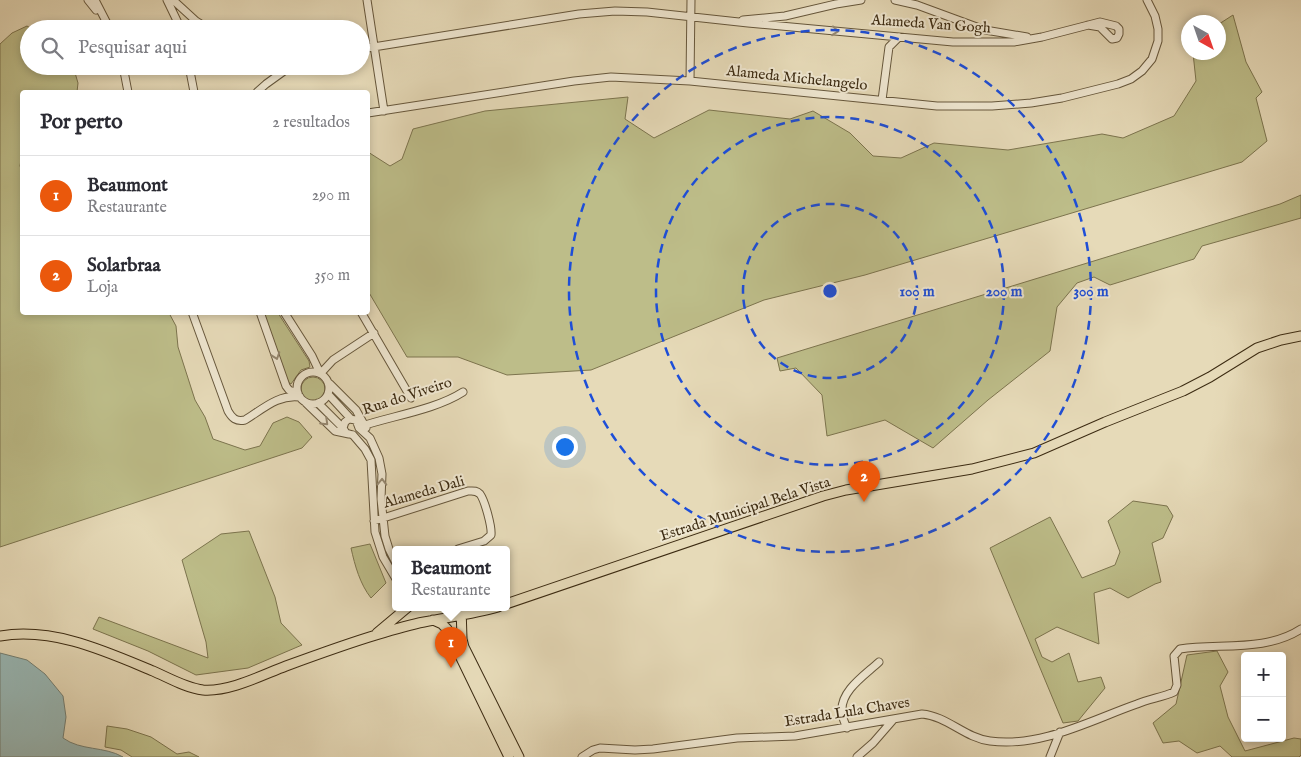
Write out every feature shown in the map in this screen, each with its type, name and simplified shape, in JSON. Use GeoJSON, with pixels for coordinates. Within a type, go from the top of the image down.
{"type":"FeatureCollection","features":[{"type":"Feature","properties":{"kind":"main road","name":"Estrada Municipal Bela Vista"},"geometry":{"type":"LineString","coordinates":[[510,603],[823,496],[854,488],[972,470],[1034,453],[1183,391],[1257,348],[1301,336]]}},
{"type":"Feature","properties":{"kind":"main road"},"geometry":{"type":"LineString","coordinates":[[510,598],[529,596]]}},
{"type":"Feature","properties":{"kind":"main road"},"geometry":{"type":"LineString","coordinates":[[375,635],[404,611]]}},
{"type":"Feature","properties":{"kind":"main road"},"geometry":{"type":"LineString","coordinates":[[410,611],[414,619],[421,622]]}},
{"type":"Feature","properties":{"kind":"main road"},"geometry":{"type":"LineString","coordinates":[[0,636],[28,633],[58,637],[202,690],[230,686],[375,635],[462,611],[462,639],[464,647],[519,757]]}},
{"type":"Feature","properties":{"kind":"main road"},"geometry":{"type":"LineString","coordinates":[[434,620],[442,624],[450,636],[509,757]]}},
{"type":"Feature","properties":{"kind":"main road"},"geometry":{"type":"LineString","coordinates":[[0,631],[25,628],[62,632],[191,681],[207,685],[284,667]]}},
{"type":"Feature","properties":{"kind":"street"},"geometry":{"type":"LineString","coordinates":[[88,0],[104,20]]}},
{"type":"Feature","properties":{"kind":"street"},"geometry":{"type":"LineString","coordinates":[[95,0],[105,20]]}},
{"type":"Feature","properties":{"kind":"street"},"geometry":{"type":"LineString","coordinates":[[168,0],[178,20]]}},
{"type":"Feature","properties":{"kind":"street"},"geometry":{"type":"LineString","coordinates":[[173,0],[195,20]]}},
{"type":"Feature","properties":{"kind":"street"},"geometry":{"type":"LineString","coordinates":[[367,0],[370,20]]}},
{"type":"Feature","properties":{"kind":"street"},"geometry":{"type":"LineString","coordinates":[[690,81],[691,0]]}},
{"type":"Feature","properties":{"kind":"street","name":"Alameda Van Gogh"},"geometry":{"type":"LineString","coordinates":[[728,21],[785,16],[861,0]]}},
{"type":"Feature","properties":{"kind":"street","name":"Alameda Van Gogh"},"geometry":{"type":"LineString","coordinates":[[899,0],[990,31],[1018,36],[1042,37]]}},
{"type":"Feature","properties":{"kind":"street","name":"Alameda Michelangelo"},"geometry":{"type":"LineString","coordinates":[[370,113],[594,78],[626,77],[690,81],[936,106],[992,106],[1031,103],[1062,98],[1124,82],[1137,75],[1149,64],[1157,48],[1157,23],[1146,0]]}},
{"type":"Feature","properties":{"kind":"street","name":"Alameda Van Gogh"},"geometry":{"type":"LineString","coordinates":[[370,48],[597,12],[633,11],[953,42],[989,43],[1014,42],[1042,37],[1088,25]]}},
{"type":"Feature","properties":{"kind":"street"},"geometry":{"type":"LineString","coordinates":[[785,16],[786,26]]}},
{"type":"Feature","properties":{"kind":"street"},"geometry":{"type":"LineString","coordinates":[[370,20],[384,110]]}},
{"type":"Feature","properties":{"kind":"street"},"geometry":{"type":"LineString","coordinates":[[989,43],[990,31]]}},
{"type":"Feature","properties":{"kind":"street"},"geometry":{"type":"LineString","coordinates":[[880,35],[889,47]]}},
{"type":"Feature","properties":{"kind":"street"},"geometry":{"type":"LineString","coordinates":[[882,100],[889,47],[899,37]]}},
{"type":"Feature","properties":{"kind":"street"},"geometry":{"type":"LineString","coordinates":[[125,75],[128,90]]}},
{"type":"Feature","properties":{"kind":"street"},"geometry":{"type":"LineString","coordinates":[[191,75],[194,90]]}},
{"type":"Feature","properties":{"kind":"street"},"geometry":{"type":"LineString","coordinates":[[260,90],[278,75]]}},
{"type":"Feature","properties":{"kind":"street"},"geometry":{"type":"LineString","coordinates":[[193,315],[228,410],[234,419],[245,420],[278,399],[301,397]]}},
{"type":"Feature","properties":{"kind":"street"},"geometry":{"type":"LineString","coordinates":[[261,315],[289,390],[308,403],[318,403],[326,398],[330,384]]}},
{"type":"Feature","properties":{"kind":"street"},"geometry":{"type":"LineString","coordinates":[[286,315],[312,356],[320,373]]}},
{"type":"Feature","properties":{"kind":"street"},"geometry":{"type":"LineString","coordinates":[[363,315],[410,398]]}},
{"type":"Feature","properties":{"kind":"street"},"geometry":{"type":"LineString","coordinates":[[320,373],[332,360],[374,333]]}},
{"type":"Feature","properties":{"kind":"street"},"geometry":{"type":"LineString","coordinates":[[308,372],[320,373],[326,377],[330,384],[356,410],[361,426],[352,435],[336,431],[301,397],[297,388],[300,378],[308,372]]}},
{"type":"Feature","properties":{"kind":"street","name":"Rua do Viveiro"},"geometry":{"type":"LineString","coordinates":[[361,426],[443,402],[463,392]]}},
{"type":"Feature","properties":{"kind":"street"},"geometry":{"type":"LineString","coordinates":[[328,394],[351,419],[358,422],[370,438],[379,458],[383,518],[392,555]]}},
{"type":"Feature","properties":{"kind":"street"},"geometry":{"type":"LineString","coordinates":[[318,403],[346,433],[352,435],[365,449],[371,460],[375,532],[383,557],[392,572]]}},
{"type":"Feature","properties":{"kind":"street"},"geometry":{"type":"LineString","coordinates":[[343,428],[345,422],[351,419]]}},
{"type":"Feature","properties":{"kind":"street","name":"Alameda Dali"},"geometry":{"type":"LineString","coordinates":[[374,521],[468,491],[476,492],[481,496],[491,526],[491,535],[484,541],[468,546]]}},
{"type":"Feature","properties":{"kind":"street","name":"Estrada Lula Chaves"},"geometry":{"type":"LineString","coordinates":[[582,757],[600,748],[653,749],[736,738],[794,736],[893,720],[917,714],[941,719],[978,738],[1004,742],[1041,737],[1174,692],[1177,685],[1174,656],[1180,649],[1270,642],[1287,637],[1301,629]]}},
{"type":"Feature","properties":{"kind":"street"},"geometry":{"type":"LineString","coordinates":[[847,728],[842,712],[845,696],[879,662]]}},
{"type":"Feature","properties":{"kind":"street"},"geometry":{"type":"LineString","coordinates":[[857,757],[873,743],[893,720]]}},
{"type":"Feature","properties":{"kind":"street"},"geometry":{"type":"LineString","coordinates":[[1050,757],[1060,732]]}},
{"type":"Feature","properties":{"kind":"green space"},"geometry":{"type":"Polygon","coordinates":[[[1233,15],[1246,62],[1262,92],[1256,98],[1267,141],[1242,162],[865,275],[764,300],[591,370],[507,375],[458,357],[407,357],[370,294],[370,153],[390,166],[402,159],[413,129],[485,111],[628,97],[625,119],[654,138],[709,110],[790,119],[813,111],[850,133],[873,156],[901,158],[934,143],[1008,150],[1102,134],[1123,138],[1174,116],[1196,81],[1194,60],[1226,60],[1226,20],[1233,15]]]}},
{"type":"Feature","properties":{"kind":"green space"},"geometry":{"type":"Polygon","coordinates":[[[20,29],[20,75],[76,75],[78,83],[77,90],[20,90],[20,315],[170,315],[176,326],[178,347],[195,400],[205,417],[213,439],[245,450],[260,446],[273,423],[287,417],[299,422],[312,437],[302,448],[0,547],[0,44],[12,33],[20,29]]]}},
{"type":"Feature","properties":{"kind":"green space"},"geometry":{"type":"Polygon","coordinates":[[[1301,195],[1301,218],[1202,246],[1194,259],[1110,285],[1094,277],[1077,283],[1057,307],[1050,351],[988,400],[933,448],[885,420],[827,436],[822,395],[796,368],[780,371],[777,358],[1280,204],[1301,195]]]}},
{"type":"Feature","properties":{"kind":"green space"},"geometry":{"type":"Polygon","coordinates":[[[264,315],[279,315],[309,361],[310,367],[301,370],[291,384],[288,382],[264,315]]]}},
{"type":"Feature","properties":{"kind":"green space"},"geometry":{"type":"Polygon","coordinates":[[[313,377],[322,380],[325,389],[322,398],[313,401],[304,398],[301,389],[304,380],[313,377]]]}},
{"type":"Feature","properties":{"kind":"green space"},"geometry":{"type":"Polygon","coordinates":[[[1133,501],[1167,506],[1173,516],[1163,538],[1152,543],[1161,582],[1128,598],[1110,588],[1094,593],[1099,644],[1057,627],[1035,639],[1042,657],[1052,662],[1069,653],[1078,682],[1101,677],[1105,688],[1078,721],[1063,723],[990,548],[1050,517],[1082,578],[1115,565],[1120,552],[1108,521],[1133,501]]]}},
{"type":"Feature","properties":{"kind":"green space"},"geometry":{"type":"Polygon","coordinates":[[[249,531],[275,597],[281,623],[302,645],[248,668],[196,675],[148,651],[93,629],[99,617],[208,658],[206,642],[182,560],[221,534],[249,531]]]}},
{"type":"Feature","properties":{"kind":"green space"},"geometry":{"type":"Polygon","coordinates":[[[370,544],[386,583],[371,598],[358,574],[351,548],[370,544]]]}},
{"type":"Feature","properties":{"kind":"green space"},"geometry":{"type":"Polygon","coordinates":[[[1217,651],[1228,672],[1220,686],[1228,717],[1245,751],[1279,742],[1286,742],[1286,740],[1294,738],[1301,739],[1301,755],[1299,757],[1232,757],[1220,746],[1197,753],[1179,741],[1163,743],[1153,723],[1176,704],[1187,655],[1217,651]]]}},
{"type":"Feature","properties":{"kind":"green space"},"geometry":{"type":"Polygon","coordinates":[[[107,726],[127,729],[151,737],[177,754],[189,752],[199,757],[132,757],[121,750],[105,747],[107,726]]]}},
{"type":"Feature","properties":{"kind":"water"},"geometry":{"type":"Polygon","coordinates":[[[0,653],[27,660],[45,674],[63,696],[66,717],[63,738],[77,745],[108,751],[123,757],[0,757],[0,653]]]}},
{"type":"Feature","properties":{"kind":"place","name":"Solarbraa"},"geometry":{"type":"Point","coordinates":[864,502]}},
{"type":"Feature","properties":{"kind":"place","name":"Beaumont"},"geometry":{"type":"Point","coordinates":[451,668]}}]}
